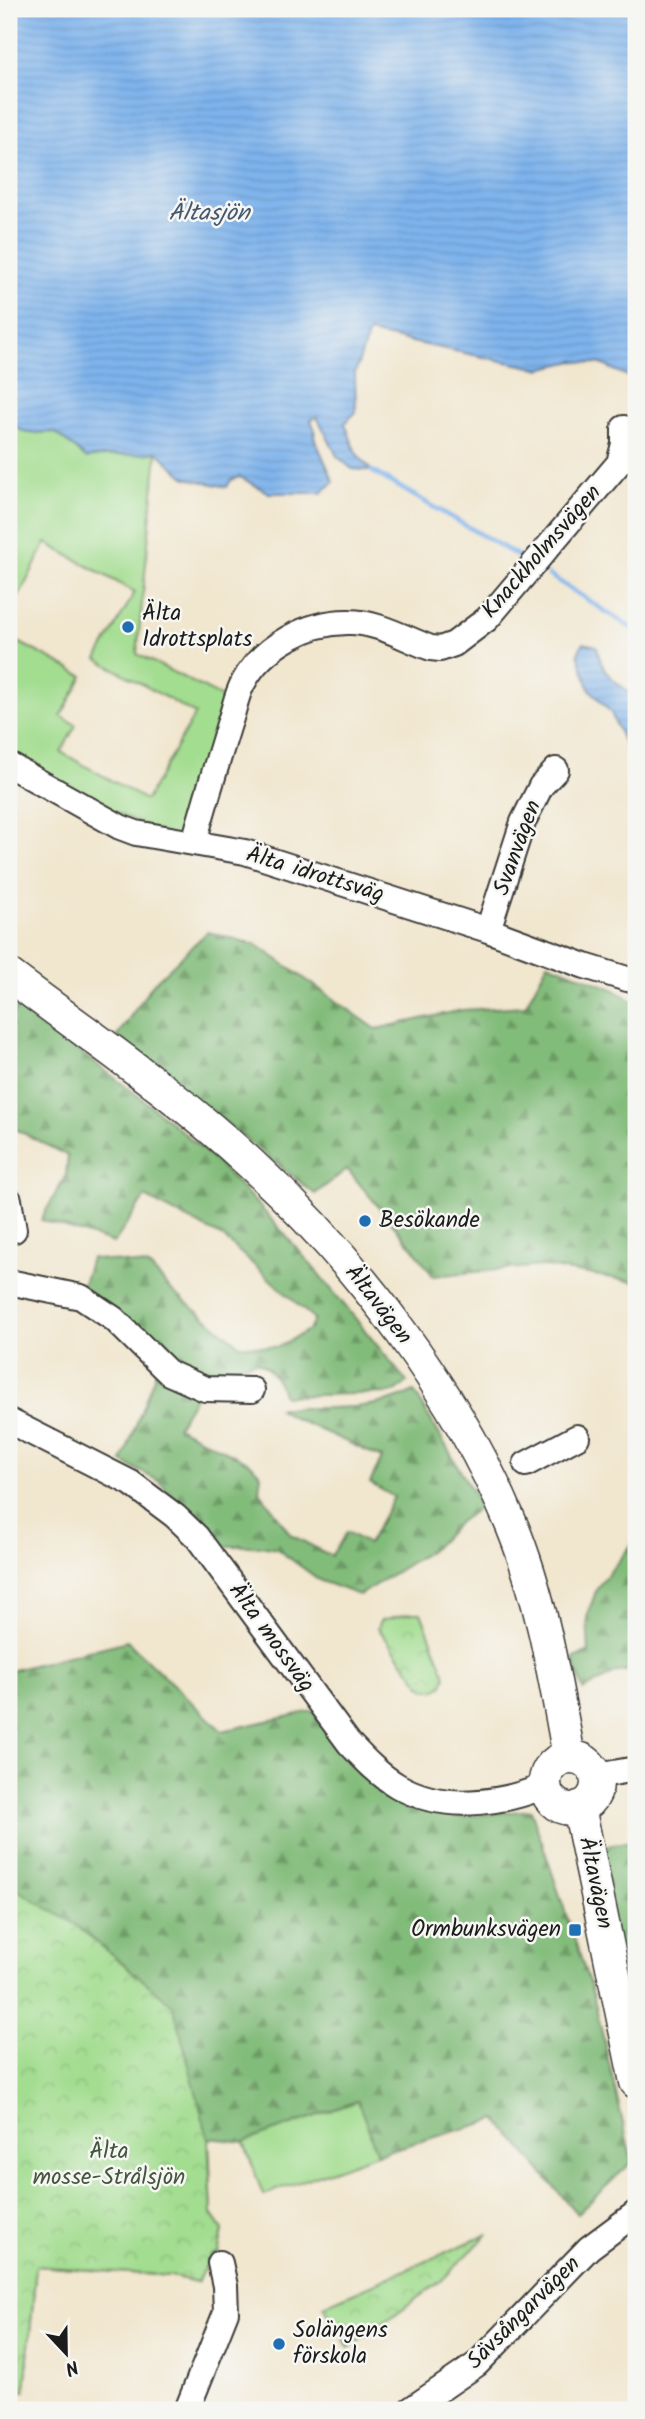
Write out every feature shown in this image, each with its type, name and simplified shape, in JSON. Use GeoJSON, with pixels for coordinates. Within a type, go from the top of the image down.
{"type":"FeatureCollection","features":[{"type":"Feature","properties":{"kind":"main road","name":"Ältavägen"},"geometry":{"type":"LineString","coordinates":[[9,975],[187,1110],[250,1163],[310,1222],[373,1296],[425,1367],[481,1459],[513,1528],[534,1591],[569,1757]]}},
{"type":"Feature","properties":{"kind":"main road"},"geometry":{"type":"LineString","coordinates":[[569,1757],[588,1762],[596,1776],[597,1788],[594,1796],[579,1807],[561,1806],[548,1794],[545,1786],[548,1770],[557,1761],[569,1757]]}},
{"type":"Feature","properties":{"kind":"main road","name":"Ältavägen"},"geometry":{"type":"LineString","coordinates":[[579,1807],[636,2082]]}},
{"type":"Feature","properties":{"kind":"street","name":"Knackholmsvägen"},"geometry":{"type":"LineString","coordinates":[[194,842],[243,683],[261,660],[297,634],[320,626],[351,622],[366,624],[431,648],[440,649],[454,644],[487,619],[620,463],[624,428]]}},
{"type":"Feature","properties":{"kind":"street","name":"Älta idrottsväg"},"geometry":{"type":"LineString","coordinates":[[9,765],[120,827],[136,833],[245,852],[488,930],[627,979]]}},
{"type":"Feature","properties":{"kind":"street","name":"Svanvägen"},"geometry":{"type":"LineString","coordinates":[[488,930],[531,802],[556,770]]}},
{"type":"Feature","properties":{"kind":"street"},"geometry":{"type":"LineString","coordinates":[[9,1200],[14,1230]]}},
{"type":"Feature","properties":{"kind":"street"},"geometry":{"type":"LineString","coordinates":[[9,1282],[81,1297],[114,1319],[169,1373],[205,1389],[252,1390]]}},
{"type":"Feature","properties":{"kind":"street","name":"Älta mossväg"},"geometry":{"type":"LineString","coordinates":[[9,1421],[131,1483],[175,1516],[197,1537],[349,1743],[371,1766],[399,1786],[430,1799],[474,1804],[545,1786]]}},
{"type":"Feature","properties":{"kind":"street"},"geometry":{"type":"LineString","coordinates":[[526,1464],[578,1437]]}},
{"type":"Feature","properties":{"kind":"street"},"geometry":{"type":"LineString","coordinates":[[596,1776],[636,1769]]}},
{"type":"Feature","properties":{"kind":"street","name":"Sävsångarvägen"},"geometry":{"type":"LineString","coordinates":[[410,2410],[477,2364],[589,2248],[636,2213]]}},
{"type":"Feature","properties":{"kind":"street"},"geometry":{"type":"LineString","coordinates":[[187,2410],[226,2312],[225,2286],[220,2263]]}},
{"type":"Feature","properties":{"kind":"green space","name":"Älta Idrottsplats"},"geometry":{"type":"Polygon","coordinates":[[[9,424],[27,433],[55,432],[86,458],[157,452],[137,654],[226,699],[179,841],[9,765],[9,637],[83,676],[61,716],[76,725],[61,752],[146,800],[195,714],[97,659],[135,592],[46,543],[9,616],[9,424]]]}},
{"type":"Feature","properties":{"kind":"green space"},"geometry":{"type":"Polygon","coordinates":[[[207,932],[257,945],[376,1029],[462,1010],[525,1006],[548,963],[613,989],[636,1003],[636,1282],[541,1266],[433,1276],[414,1249],[347,1169],[315,1194],[117,1036],[153,984],[207,932]]]}},
{"type":"Feature","properties":{"kind":"green space"},"geometry":{"type":"Polygon","coordinates":[[[18,1006],[141,1098],[238,1183],[288,1238],[407,1382],[397,1391],[390,1393],[284,1396],[274,1376],[257,1361],[211,1377],[195,1373],[161,1351],[82,1287],[91,1258],[149,1266],[172,1291],[240,1345],[278,1347],[310,1329],[314,1319],[223,1237],[145,1197],[114,1243],[41,1220],[66,1175],[68,1156],[9,1126],[9,1020],[18,1006]]]}},
{"type":"Feature","properties":{"kind":"green space"},"geometry":{"type":"Polygon","coordinates":[[[156,1372],[196,1393],[177,1427],[250,1463],[261,1475],[259,1490],[291,1535],[331,1556],[347,1532],[368,1544],[394,1497],[370,1483],[382,1458],[277,1408],[365,1406],[382,1403],[414,1391],[481,1506],[459,1522],[434,1548],[359,1595],[321,1581],[277,1549],[260,1546],[220,1546],[159,1481],[122,1462],[156,1372]]]}},
{"type":"Feature","properties":{"kind":"green space"},"geometry":{"type":"Polygon","coordinates":[[[636,1539],[636,1670],[617,1672],[583,1690],[573,1659],[589,1651],[587,1617],[597,1588],[636,1539]]]}},
{"type":"Feature","properties":{"kind":"green space"},"geometry":{"type":"Polygon","coordinates":[[[421,1613],[446,1676],[443,1685],[435,1690],[425,1689],[420,1684],[378,1628],[381,1620],[421,1613]]]}},
{"type":"Feature","properties":{"kind":"green space"},"geometry":{"type":"Polygon","coordinates":[[[127,1641],[222,1731],[312,1711],[359,1773],[406,1804],[456,1817],[531,1810],[593,1994],[632,2162],[577,2214],[497,2119],[377,2154],[357,2101],[244,2142],[209,2138],[212,2214],[223,2230],[218,2253],[211,2255],[197,2282],[171,2276],[36,2266],[25,2391],[9,2390],[9,1671],[127,1641]]]}},
{"type":"Feature","properties":{"kind":"green space"},"geometry":{"type":"Polygon","coordinates":[[[636,1840],[636,1960],[623,1983],[595,1848],[636,1840]]]}},
{"type":"Feature","properties":{"kind":"green space","name":"Älta mosse-Strålsjön"},"geometry":{"type":"Polygon","coordinates":[[[9,1885],[76,1925],[173,2005],[208,2138],[212,2214],[223,2230],[218,2253],[211,2255],[197,2282],[171,2276],[36,2266],[25,2391],[9,2390],[9,1885]]]}},
{"type":"Feature","properties":{"kind":"green space"},"geometry":{"type":"Polygon","coordinates":[[[358,2101],[377,2154],[263,2195],[244,2142],[358,2101]]]}},
{"type":"Feature","properties":{"kind":"green space"},"geometry":{"type":"Polygon","coordinates":[[[488,2234],[442,2280],[349,2348],[323,2306],[488,2234]]]}},
{"type":"Feature","properties":{"kind":"water","name":"Ältasjön"},"geometry":{"type":"Polygon","coordinates":[[[9,9],[636,9],[636,380],[601,364],[574,361],[540,369],[369,333],[355,373],[356,412],[345,423],[356,453],[372,471],[352,469],[337,456],[317,417],[311,420],[315,430],[314,437],[334,482],[321,493],[269,493],[240,477],[231,480],[227,487],[186,478],[157,452],[86,458],[55,432],[27,433],[9,424],[9,9]]]}},
{"type":"Feature","properties":{"kind":"water"},"geometry":{"type":"Polygon","coordinates":[[[583,643],[597,646],[605,670],[636,697],[636,771],[611,713],[589,688],[578,653],[583,643]]]}},
{"type":"Feature","properties":{"kind":"waterway"},"geometry":{"type":"LineString","coordinates":[[372,471],[518,556]]}},
{"type":"Feature","properties":{"kind":"waterway"},"geometry":{"type":"LineString","coordinates":[[549,575],[636,631]]}},
{"type":"Feature","properties":{"kind":"place","name":"Älta Idrottsplats"},"geometry":{"type":"Point","coordinates":[128,627]}},
{"type":"Feature","properties":{"kind":"place","name":"Besökande"},"geometry":{"type":"Point","coordinates":[365,1221]}},
{"type":"Feature","properties":{"kind":"place","name":"Ormbunksvägen"},"geometry":{"type":"Point","coordinates":[575,1930]}},
{"type":"Feature","properties":{"kind":"place","name":"Solängens förskola"},"geometry":{"type":"Point","coordinates":[279,2344]}}]}
